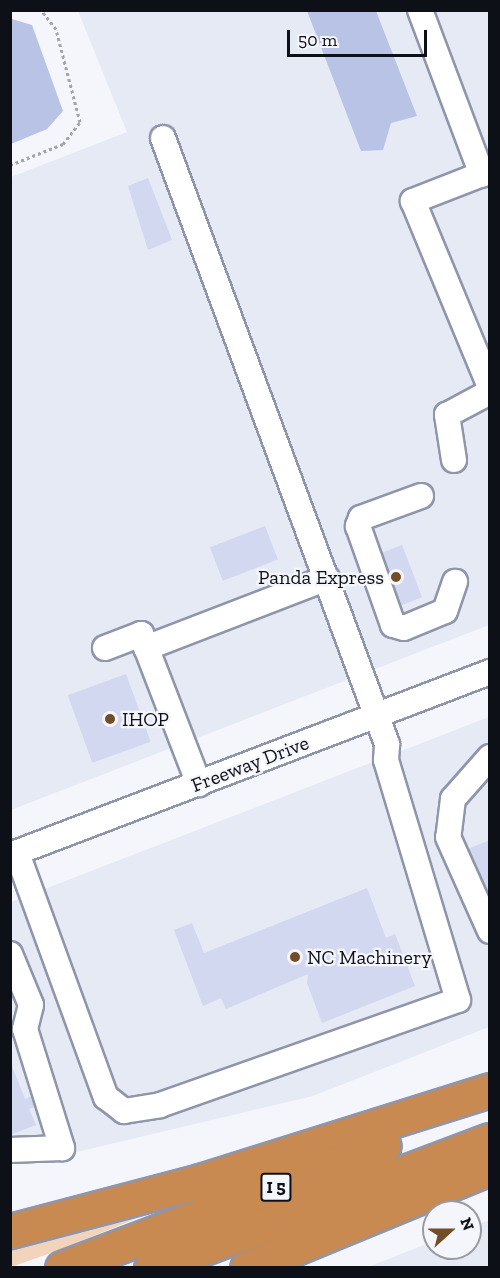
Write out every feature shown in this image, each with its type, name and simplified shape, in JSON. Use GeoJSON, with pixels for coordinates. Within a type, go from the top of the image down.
{"type":"FeatureCollection","features":[{"type":"Feature","properties":{"kind":"highway"},"geometry":{"type":"LineString","coordinates":[[10,1231],[200,1181],[489,1090]]}},
{"type":"Feature","properties":{"kind":"highway","name":"I 5"},"geometry":{"type":"LineString","coordinates":[[62,1268],[489,1106]]}},
{"type":"Feature","properties":{"kind":"highway","name":"I 5"},"geometry":{"type":"LineString","coordinates":[[151,1268],[489,1140]]}},
{"type":"Feature","properties":{"kind":"highway"},"geometry":{"type":"LineString","coordinates":[[247,1268],[489,1168]]}},
{"type":"Feature","properties":{"kind":"street"},"geometry":{"type":"LineString","coordinates":[[420,10],[486,173],[413,201],[489,387]]}},
{"type":"Feature","properties":{"kind":"street"},"geometry":{"type":"LineString","coordinates":[[14,854],[106,1096],[123,1111],[160,1105],[458,1000],[378,716],[164,138]]}},
{"type":"Feature","properties":{"kind":"street"},"geometry":{"type":"LineString","coordinates":[[454,460],[447,415],[489,392]]}},
{"type":"Feature","properties":{"kind":"street"},"geometry":{"type":"LineString","coordinates":[[421,496],[361,518],[358,526],[393,625],[404,628],[446,611],[455,582]]}},
{"type":"Feature","properties":{"kind":"street"},"geometry":{"type":"LineString","coordinates":[[146,648],[327,578]]}},
{"type":"Feature","properties":{"kind":"street"},"geometry":{"type":"LineString","coordinates":[[105,648],[141,634],[199,784]]}},
{"type":"Feature","properties":{"kind":"street","name":"Freeway Drive"},"geometry":{"type":"LineString","coordinates":[[14,854],[489,672]]}},
{"type":"Feature","properties":{"kind":"street"},"geometry":{"type":"LineString","coordinates":[[489,757],[453,799],[448,837],[489,931]]}},
{"type":"Feature","properties":{"kind":"street"},"geometry":{"type":"LineString","coordinates":[[10,954],[31,1005],[25,1029],[62,1148],[10,1150]]}},
{"type":"Feature","properties":{"kind":"path"},"geometry":{"type":"LineString","coordinates":[[10,165],[63,144],[80,122],[56,28],[41,10]]}},
{"type":"Feature","properties":{"kind":"shaded area"},"geometry":{"type":"Polygon","coordinates":[[[78,11],[489,11],[489,625],[11,810],[11,177],[127,132],[78,11]]]}},
{"type":"Feature","properties":{"kind":"shaded area"},"geometry":{"type":"Polygon","coordinates":[[[489,717],[489,1027],[313,1096],[60,1156],[11,1158],[11,902],[489,717]]]}},
{"type":"Feature","properties":{"kind":"shaded area"},"geometry":{"type":"Polygon","coordinates":[[[145,1215],[54,1252],[11,1267],[10,1245],[145,1215]]]}},
{"type":"Feature","properties":{"kind":"shaded area"},"geometry":{"type":"Polygon","coordinates":[[[489,1220],[489,1267],[368,1267],[422,1246],[422,1260],[482,1260],[482,1223],[489,1220]]]}},
{"type":"Feature","properties":{"kind":"water"},"geometry":{"type":"Polygon","coordinates":[[[307,11],[376,11],[417,116],[391,123],[383,150],[361,151],[307,11]]]}},
{"type":"Feature","properties":{"kind":"water"},"geometry":{"type":"Polygon","coordinates":[[[12,19],[32,25],[63,111],[47,129],[11,144],[12,19]]]}},
{"type":"Feature","properties":{"kind":"building"},"geometry":{"type":"Polygon","coordinates":[[[148,178],[172,240],[148,250],[128,186],[148,178]]]}},
{"type":"Feature","properties":{"kind":"building"},"geometry":{"type":"Polygon","coordinates":[[[265,526],[278,560],[223,581],[210,547],[265,526]]]}},
{"type":"Feature","properties":{"kind":"building","name":"Panda Express"},"geometry":{"type":"Polygon","coordinates":[[[402,545],[422,597],[390,609],[370,557],[402,545]]]}},
{"type":"Feature","properties":{"kind":"building","name":"IHOP"},"geometry":{"type":"Polygon","coordinates":[[[126,674],[151,742],[92,763],[68,695],[126,674]]]}},
{"type":"Feature","properties":{"kind":"building"},"geometry":{"type":"Polygon","coordinates":[[[490,840],[490,892],[478,897],[460,852],[490,840]]]}},
{"type":"Feature","properties":{"kind":"building","name":"NC Machinery"},"geometry":{"type":"Polygon","coordinates":[[[367,888],[386,938],[395,934],[415,986],[322,1023],[307,983],[308,974],[226,1009],[221,998],[203,1006],[174,930],[192,923],[204,953],[367,888]]]}},
{"type":"Feature","properties":{"kind":"building"},"geometry":{"type":"Polygon","coordinates":[[[10,1061],[25,1099],[32,1096],[36,1106],[29,1109],[36,1125],[10,1135],[10,1061]]]}},
{"type":"Feature","properties":{"kind":"place","name":"Panda Express"},"geometry":{"type":"Point","coordinates":[396,577]}},
{"type":"Feature","properties":{"kind":"place","name":"IHOP"},"geometry":{"type":"Point","coordinates":[110,719]}},
{"type":"Feature","properties":{"kind":"place","name":"NC Machinery"},"geometry":{"type":"Point","coordinates":[295,957]}}]}
